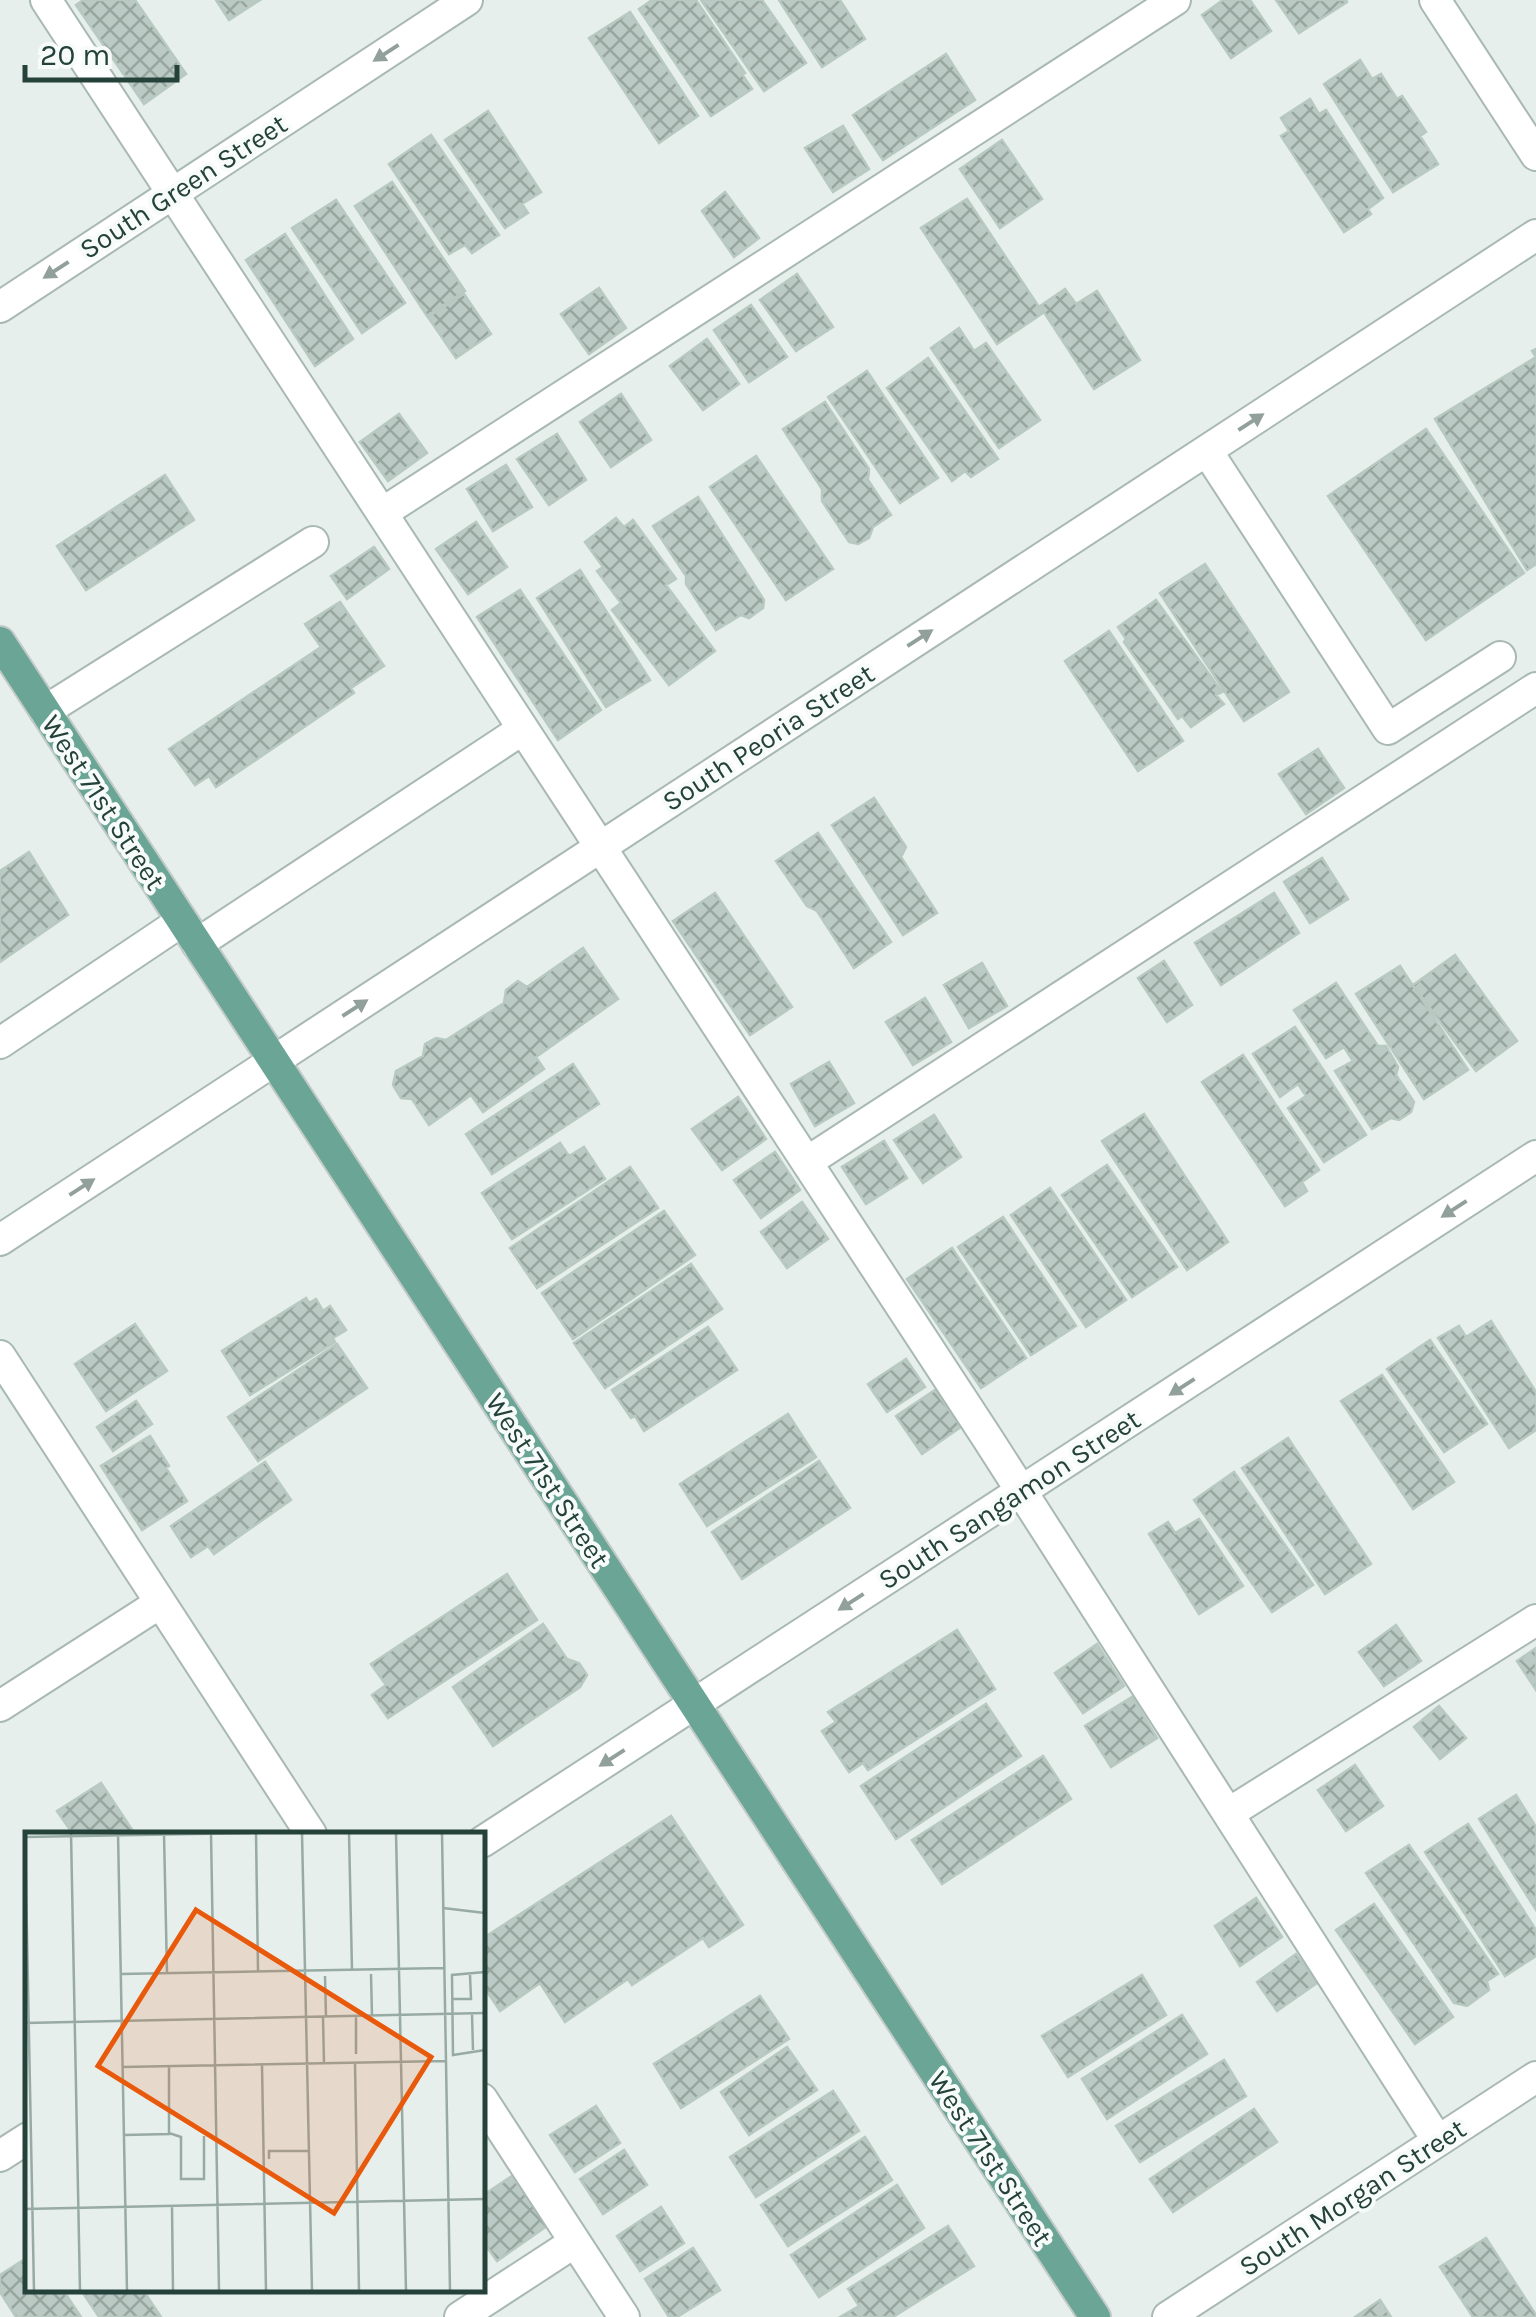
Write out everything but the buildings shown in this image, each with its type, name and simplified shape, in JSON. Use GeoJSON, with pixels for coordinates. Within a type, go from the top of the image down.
{"type":"FeatureCollection","features":[{"type":"Feature","properties":{"kind":"main road","name":"West 71st Street"},"geometry":{"type":"LineString","coordinates":[[0,642],[1096,2317]]}},
{"type":"Feature","properties":{"kind":"street"},"geometry":{"type":"LineString","coordinates":[[46,0],[1021,1491],[1438,2141]]}},
{"type":"Feature","properties":{"kind":"street","name":"South Green Street"},"geometry":{"type":"LineString","coordinates":[[0,307],[467,0]]}},
{"type":"Feature","properties":{"kind":"street"},"geometry":{"type":"LineString","coordinates":[[382,514],[1175,0]]}},
{"type":"Feature","properties":{"kind":"street"},"geometry":{"type":"LineString","coordinates":[[1434,0],[1536,155]]}},
{"type":"Feature","properties":{"kind":"street","name":"South Peoria Street"},"geometry":{"type":"LineString","coordinates":[[0,1240],[1536,235]]}},
{"type":"Feature","properties":{"kind":"street"},"geometry":{"type":"LineString","coordinates":[[1207,451],[1388,729],[1500,656]]}},
{"type":"Feature","properties":{"kind":"street"},"geometry":{"type":"LineString","coordinates":[[45,711],[313,542]]}},
{"type":"Feature","properties":{"kind":"street"},"geometry":{"type":"LineString","coordinates":[[806,1162],[1536,688]]}},
{"type":"Feature","properties":{"kind":"street"},"geometry":{"type":"LineString","coordinates":[[0,1044],[524,728]]}},
{"type":"Feature","properties":{"kind":"street","name":"South Sangamon Street"},"geometry":{"type":"LineString","coordinates":[[485,1840],[1536,1156]]}},
{"type":"Feature","properties":{"kind":"street"},"geometry":{"type":"LineString","coordinates":[[0,1356],[309,1832]]}},
{"type":"Feature","properties":{"kind":"street"},"geometry":{"type":"LineString","coordinates":[[0,1706],[160,1603]]}},
{"type":"Feature","properties":{"kind":"street"},"geometry":{"type":"LineString","coordinates":[[1228,1814],[1536,1620]]}},
{"type":"Feature","properties":{"kind":"street","name":"South Morgan Street"},"geometry":{"type":"LineString","coordinates":[[1168,2317],[1536,2077]]}},
{"type":"Feature","properties":{"kind":"street"},"geometry":{"type":"LineString","coordinates":[[485,2104],[624,2317]]}},
{"type":"Feature","properties":{"kind":"street"},"geometry":{"type":"LineString","coordinates":[[0,2156],[25,2140]]}},
{"type":"Feature","properties":{"kind":"street"},"geometry":{"type":"LineString","coordinates":[[460,2317],[575,2242]]}}]}
